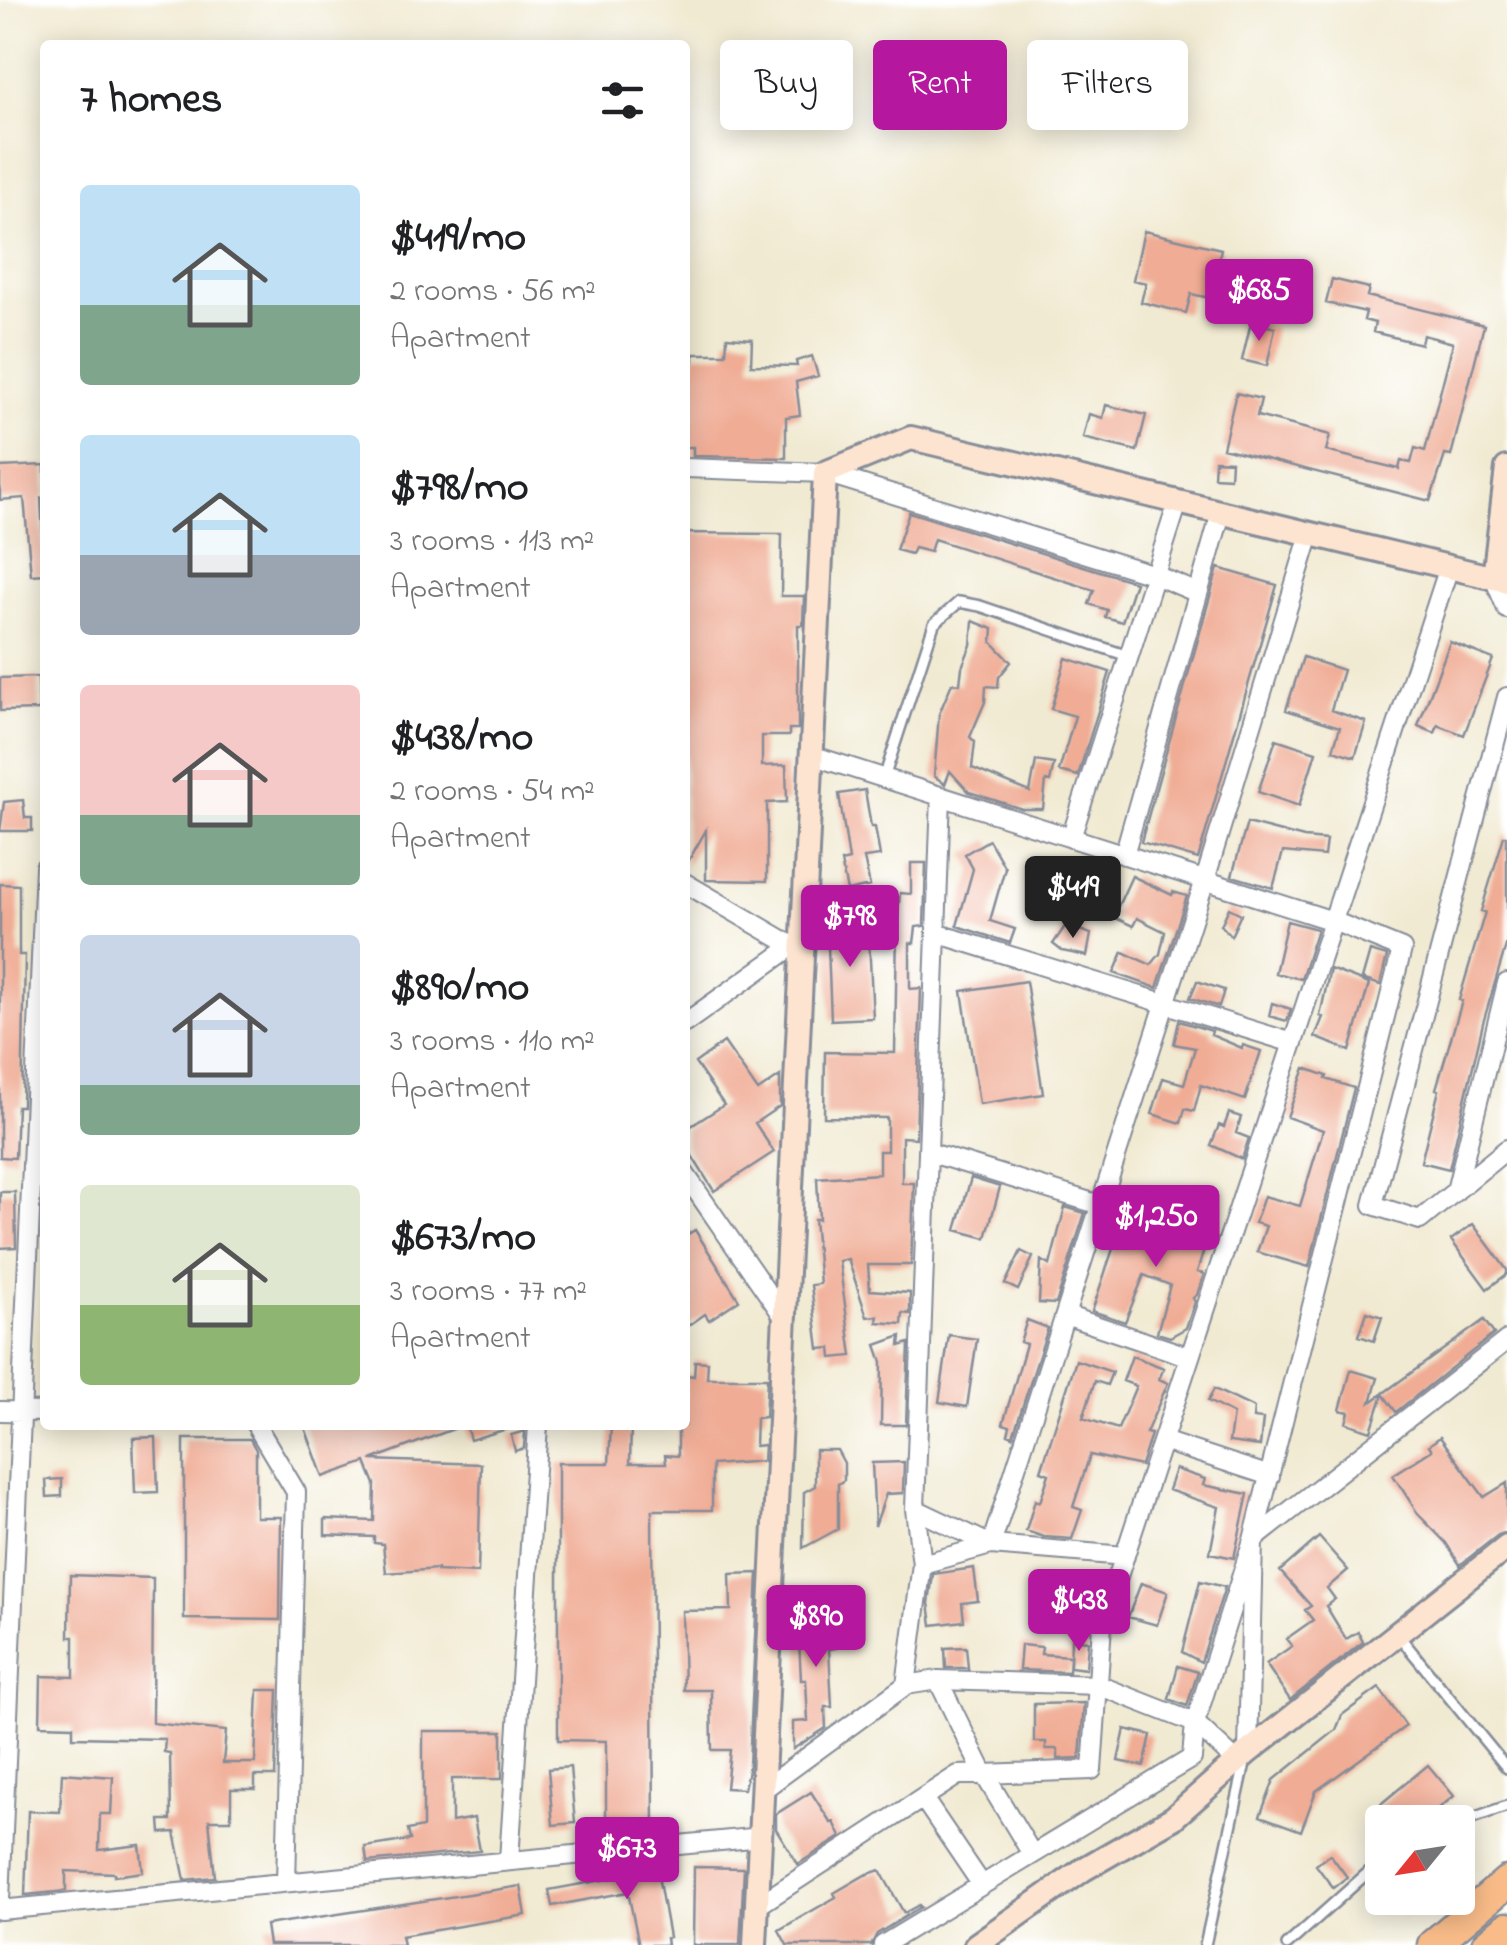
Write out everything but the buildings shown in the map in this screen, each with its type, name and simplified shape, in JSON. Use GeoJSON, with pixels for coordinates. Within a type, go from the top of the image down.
{"type":"FeatureCollection","features":[{"type":"Feature","properties":{"kind":"highway"},"geometry":{"type":"LineString","coordinates":[[1432,1945],[1507,1882]]}},
{"type":"Feature","properties":{"kind":"highway"},"geometry":{"type":"LineString","coordinates":[[1488,1945],[1506,1929]]}},
{"type":"Feature","properties":{"kind":"street"},"geometry":{"type":"LineString","coordinates":[[825,473],[911,438],[1501,580]]}},
{"type":"Feature","properties":{"kind":"street"},"geometry":{"type":"LineString","coordinates":[[690,468],[825,473],[1155,575],[1198,594]]}},
{"type":"Feature","properties":{"kind":"street"},"geometry":{"type":"LineString","coordinates":[[1507,468],[1501,580],[1507,608]]}},
{"type":"Feature","properties":{"kind":"street"},"geometry":{"type":"LineString","coordinates":[[755,1945],[786,1320],[799,942],[825,473]]}},
{"type":"Feature","properties":{"kind":"street"},"geometry":{"type":"LineString","coordinates":[[1072,838],[1178,502]]}},
{"type":"Feature","properties":{"kind":"street"},"geometry":{"type":"LineString","coordinates":[[1124,854],[1221,512]]}},
{"type":"Feature","properties":{"kind":"street"},"geometry":{"type":"LineString","coordinates":[[991,1545],[1205,880],[1310,534]]}},
{"type":"Feature","properties":{"kind":"street"},"geometry":{"type":"LineString","coordinates":[[757,1906],[958,1775],[1092,1770],[1102,1625],[1449,568]]}},
{"type":"Feature","properties":{"kind":"street"},"geometry":{"type":"LineString","coordinates":[[1507,697],[1373,1205],[1420,1220],[1507,1149]]}},
{"type":"Feature","properties":{"kind":"street"},"geometry":{"type":"LineString","coordinates":[[812,754],[1333,921],[1402,949],[1253,1540],[1195,1723],[1192,1758],[883,1945]]}},
{"type":"Feature","properties":{"kind":"street"},"geometry":{"type":"LineString","coordinates":[[906,1685],[922,1564],[915,1509],[941,796]]}},
{"type":"Feature","properties":{"kind":"street"},"geometry":{"type":"LineString","coordinates":[[690,887],[799,942]]}},
{"type":"Feature","properties":{"kind":"street"},"geometry":{"type":"LineString","coordinates":[[936,933],[1293,1044]]}},
{"type":"Feature","properties":{"kind":"street"},"geometry":{"type":"LineString","coordinates":[[690,1020],[799,942]]}},
{"type":"Feature","properties":{"kind":"street"},"geometry":{"type":"LineString","coordinates":[[1456,1191],[1507,983]]}},
{"type":"Feature","properties":{"kind":"street"},"geometry":{"type":"LineString","coordinates":[[0,1900],[40,1079]]}},
{"type":"Feature","properties":{"kind":"street"},"geometry":{"type":"LineString","coordinates":[[928,1152],[1100,1204]]}},
{"type":"Feature","properties":{"kind":"street"},"geometry":{"type":"LineString","coordinates":[[690,1181],[786,1320]]}},
{"type":"Feature","properties":{"kind":"street"},"geometry":{"type":"LineString","coordinates":[[1065,1316],[1190,1357]]}},
{"type":"Feature","properties":{"kind":"street"},"geometry":{"type":"LineString","coordinates":[[1242,1757],[1253,1540],[1507,1340]]}},
{"type":"Feature","properties":{"kind":"street"},"geometry":{"type":"LineString","coordinates":[[0,1411],[40,1412]]}},
{"type":"Feature","properties":{"kind":"street"},"geometry":{"type":"LineString","coordinates":[[259,1430],[296,1492],[286,1882]]}},
{"type":"Feature","properties":{"kind":"street"},"geometry":{"type":"LineString","coordinates":[[509,1860],[538,1430]]}},
{"type":"Feature","properties":{"kind":"street"},"geometry":{"type":"LineString","coordinates":[[1163,1441],[1270,1476]]}},
{"type":"Feature","properties":{"kind":"street"},"geometry":{"type":"LineString","coordinates":[[915,1509],[991,1545]]}},
{"type":"Feature","properties":{"kind":"street"},"geometry":{"type":"LineString","coordinates":[[922,1564],[991,1545],[1126,1556]]}},
{"type":"Feature","properties":{"kind":"street"},"geometry":{"type":"LineString","coordinates":[[976,1945],[1084,1870],[1174,1818],[1242,1757],[1507,1547]]}},
{"type":"Feature","properties":{"kind":"street"},"geometry":{"type":"LineString","coordinates":[[765,1788],[906,1685],[938,1680],[1098,1685],[1195,1723],[1242,1757]]}},
{"type":"Feature","properties":{"kind":"street"},"geometry":{"type":"LineString","coordinates":[[938,1680],[984,1774],[1032,1854]]}},
{"type":"Feature","properties":{"kind":"street"},"geometry":{"type":"LineString","coordinates":[[924,1798],[982,1884]]}},
{"type":"Feature","properties":{"kind":"street"},"geometry":{"type":"LineString","coordinates":[[0,1910],[762,1837]]}},
{"type":"Feature","properties":{"kind":"lane"},"geometry":{"type":"LineString","coordinates":[[884,778],[934,624],[959,602],[1129,656]]}},
{"type":"Feature","properties":{"kind":"lane"},"geometry":{"type":"LineString","coordinates":[[1397,1634],[1507,1768]]}},
{"type":"Feature","properties":{"kind":"lane"},"geometry":{"type":"LineString","coordinates":[[1206,1945],[1242,1757]]}},
{"type":"Feature","properties":{"kind":"lane"},"geometry":{"type":"LineString","coordinates":[[1475,1817],[1507,1806]]}},
{"type":"Feature","properties":{"kind":"lane"},"geometry":{"type":"LineString","coordinates":[[1287,1945],[1365,1875]]}}]}
